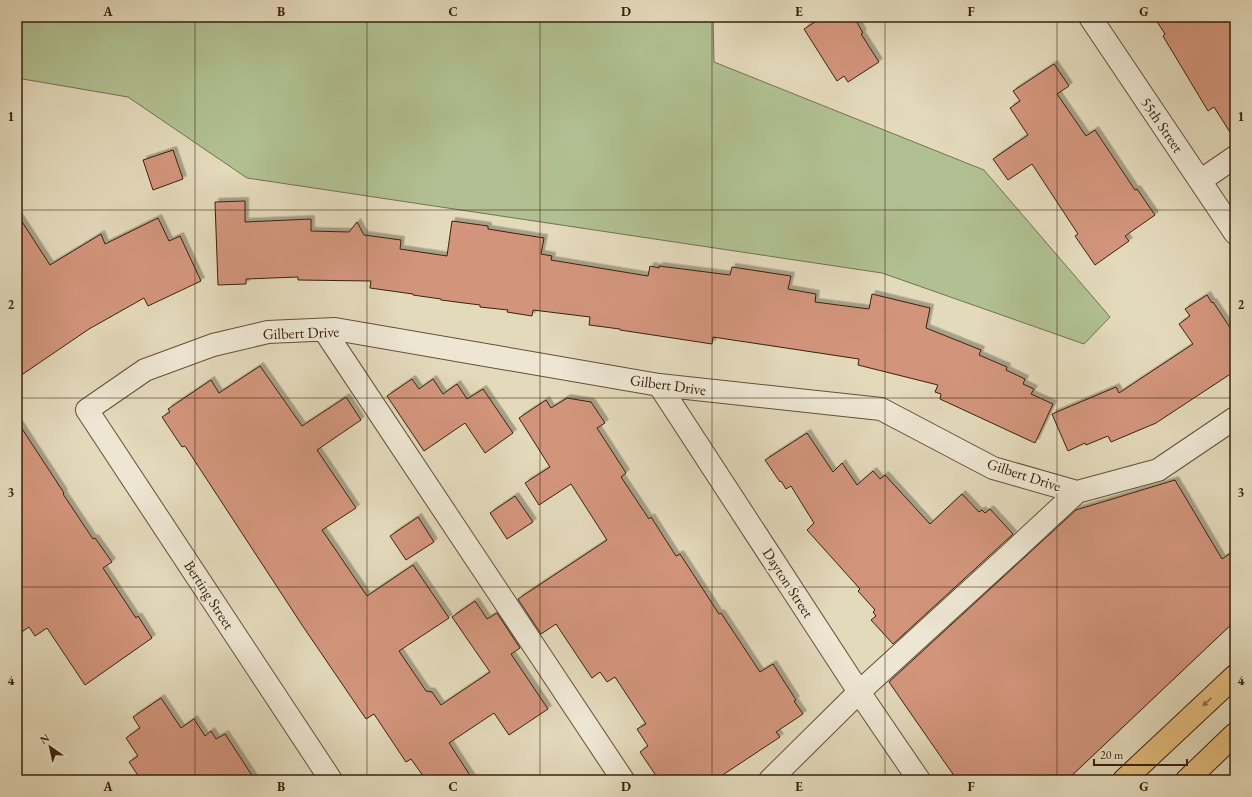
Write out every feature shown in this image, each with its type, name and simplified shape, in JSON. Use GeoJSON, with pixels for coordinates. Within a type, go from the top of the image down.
{"type":"FeatureCollection","features":[{"type":"Feature","properties":{"kind":"main road"},"geometry":{"type":"LineString","coordinates":[[1124,780],[1235,676]]}},
{"type":"Feature","properties":{"kind":"main road"},"geometry":{"type":"LineString","coordinates":[[1187,780],[1235,734]]}},
{"type":"Feature","properties":{"kind":"street","name":"55th Street"},"geometry":{"type":"LineString","coordinates":[[1090,17],[1235,233]]}},
{"type":"Feature","properties":{"kind":"street"},"geometry":{"type":"LineString","coordinates":[[1200,181],[1235,157]]}},
{"type":"Feature","properties":{"kind":"street","name":"Gilbert Drive"},"geometry":{"type":"LineString","coordinates":[[87,410],[145,370],[213,345],[268,332],[335,329],[659,385],[881,409],[993,468],[1077,492],[1158,470],[1235,418]]}},
{"type":"Feature","properties":{"kind":"street"},"geometry":{"type":"LineString","coordinates":[[324,330],[623,780]]}},
{"type":"Feature","properties":{"kind":"street","name":"Dayton Street"},"geometry":{"type":"LineString","coordinates":[[659,385],[859,692],[919,780]]}},
{"type":"Feature","properties":{"kind":"street","name":"Berting Street"},"geometry":{"type":"LineString","coordinates":[[87,410],[331,780]]}},
{"type":"Feature","properties":{"kind":"street"},"geometry":{"type":"LineString","coordinates":[[770,780],[859,692],[1077,492]]}},
{"type":"Feature","properties":{"kind":"green space"},"geometry":{"type":"Polygon","coordinates":[[[17,17],[360,17],[363,20],[370,17],[713,17],[714,62],[984,170],[1110,317],[1084,344],[882,273],[247,178],[128,97],[17,78],[17,17]]]}},
{"type":"Feature","properties":{"kind":"building"},"geometry":{"type":"Polygon","coordinates":[[[823,17],[854,17],[863,33],[861,34],[879,62],[848,82],[844,76],[837,81],[804,29],[823,17]]]}},
{"type":"Feature","properties":{"kind":"building"},"geometry":{"type":"Polygon","coordinates":[[[1154,17],[1235,17],[1235,140],[1214,107],[1208,111],[1163,36],[1165,34],[1154,17]]]}},
{"type":"Feature","properties":{"kind":"building"},"geometry":{"type":"Polygon","coordinates":[[[1054,64],[1069,86],[1057,94],[1086,136],[1095,130],[1135,190],[1137,189],[1155,215],[1125,236],[1129,241],[1095,265],[1075,236],[1078,234],[1032,164],[1008,180],[993,159],[1028,135],[1010,108],[1020,101],[1013,91],[1054,64]]]}},
{"type":"Feature","properties":{"kind":"building"},"geometry":{"type":"Polygon","coordinates":[[[173,150],[183,179],[153,190],[143,160],[173,150]]]}},
{"type":"Feature","properties":{"kind":"building"},"geometry":{"type":"Polygon","coordinates":[[[245,201],[245,222],[311,219],[311,231],[349,232],[357,222],[364,235],[401,240],[400,249],[447,256],[452,221],[488,226],[488,229],[544,238],[541,254],[552,256],[551,260],[648,276],[650,266],[730,275],[732,267],[791,276],[788,289],[816,294],[815,302],[869,309],[872,294],[930,308],[926,328],[981,350],[979,355],[1007,367],[1006,370],[1025,379],[1023,384],[1034,389],[1031,394],[1053,404],[1035,443],[940,399],[941,394],[935,392],[938,385],[858,365],[859,359],[713,337],[712,344],[620,330],[589,325],[590,317],[533,310],[532,316],[507,312],[508,310],[480,307],[480,305],[370,288],[371,281],[298,280],[298,277],[246,279],[246,284],[218,285],[215,202],[245,201]]]}},
{"type":"Feature","properties":{"kind":"building"},"geometry":{"type":"Polygon","coordinates":[[[17,214],[50,265],[101,234],[105,244],[158,218],[169,241],[180,236],[201,281],[148,306],[144,298],[89,329],[17,378],[17,214]]]}},
{"type":"Feature","properties":{"kind":"building"},"geometry":{"type":"Polygon","coordinates":[[[1207,295],[1235,335],[1235,371],[1156,423],[1111,442],[1108,436],[1086,445],[1085,443],[1068,451],[1052,414],[1116,387],[1119,393],[1193,344],[1179,324],[1190,316],[1185,309],[1207,295]]]}},
{"type":"Feature","properties":{"kind":"building"},"geometry":{"type":"Polygon","coordinates":[[[260,366],[302,426],[346,397],[361,420],[317,450],[356,508],[322,530],[367,596],[413,565],[449,618],[399,651],[426,691],[432,692],[441,705],[490,672],[452,617],[475,601],[487,619],[497,613],[520,648],[511,654],[548,709],[509,735],[494,713],[449,743],[473,780],[426,780],[411,759],[406,762],[374,714],[366,719],[302,625],[185,446],[182,447],[162,417],[170,412],[168,409],[211,380],[219,393],[260,366]]]}},
{"type":"Feature","properties":{"kind":"building"},"geometry":{"type":"Polygon","coordinates":[[[412,379],[419,389],[433,379],[443,394],[457,384],[467,399],[483,389],[513,433],[485,453],[465,423],[424,451],[387,396],[412,379]]]}},
{"type":"Feature","properties":{"kind":"building"},"geometry":{"type":"Polygon","coordinates":[[[567,398],[591,402],[605,423],[597,428],[626,473],[621,477],[649,519],[651,517],[676,556],[680,554],[719,614],[721,613],[760,672],[773,664],[796,700],[794,701],[803,714],[776,732],[780,737],[715,780],[659,780],[640,752],[648,746],[637,729],[646,724],[615,677],[607,682],[600,672],[592,678],[556,624],[541,634],[518,599],[607,540],[571,484],[539,505],[525,483],[550,467],[519,418],[546,400],[551,408],[567,398]]]}},
{"type":"Feature","properties":{"kind":"building"},"geometry":{"type":"Polygon","coordinates":[[[17,421],[93,539],[95,538],[112,562],[103,568],[136,618],[138,616],[152,638],[85,685],[47,628],[35,636],[29,627],[17,635],[17,421]]]}},
{"type":"Feature","properties":{"kind":"building"},"geometry":{"type":"Polygon","coordinates":[[[807,433],[833,472],[842,463],[857,485],[873,471],[880,479],[885,475],[930,524],[962,494],[979,512],[982,510],[985,513],[990,509],[1013,534],[893,644],[871,620],[876,616],[873,612],[875,610],[858,591],[860,589],[807,530],[814,523],[791,486],[786,489],[765,460],[807,433]]]}},
{"type":"Feature","properties":{"kind":"building"},"geometry":{"type":"Polygon","coordinates":[[[1175,480],[1222,559],[1235,550],[1235,621],[1067,780],[957,780],[889,682],[1076,510],[1175,480]]]}},
{"type":"Feature","properties":{"kind":"building"},"geometry":{"type":"Polygon","coordinates":[[[515,496],[533,522],[507,539],[490,513],[515,496]]]}},
{"type":"Feature","properties":{"kind":"building"},"geometry":{"type":"Polygon","coordinates":[[[418,517],[434,542],[406,560],[390,536],[418,517]]]}},
{"type":"Feature","properties":{"kind":"building"},"geometry":{"type":"Polygon","coordinates":[[[161,698],[181,728],[194,719],[205,736],[211,731],[216,739],[225,734],[255,780],[141,780],[129,762],[138,756],[126,738],[140,728],[133,717],[161,698]]]}}]}
